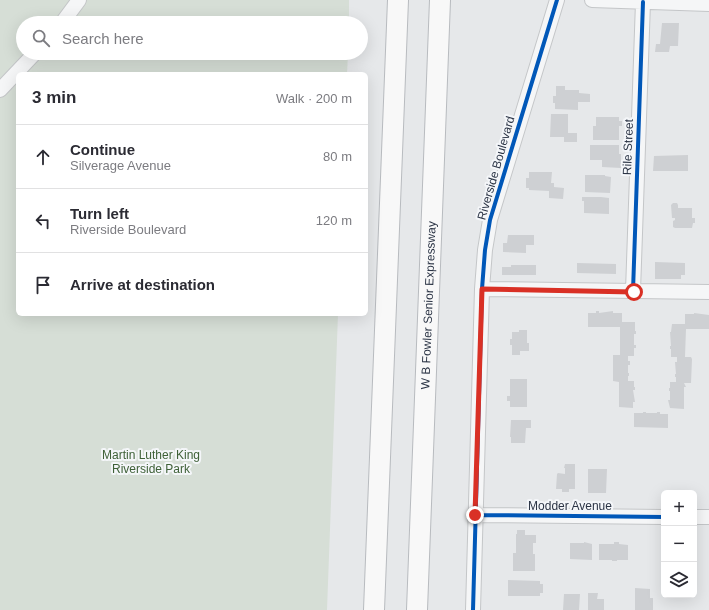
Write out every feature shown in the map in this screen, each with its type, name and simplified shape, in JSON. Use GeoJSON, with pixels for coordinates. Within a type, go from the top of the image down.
{"type":"FeatureCollection","features":[{"type":"Feature","properties":{"kind":"highway"},"geometry":{"type":"LineString","coordinates":[[374,610],[398,0]]}},
{"type":"Feature","properties":{"kind":"highway","name":"W B Fowler Senior Expressway"},"geometry":{"type":"LineString","coordinates":[[417,610],[440,0]]}},
{"type":"Feature","properties":{"kind":"street"},"geometry":{"type":"LineString","coordinates":[[67,16],[79,0]]}},
{"type":"Feature","properties":{"kind":"street","name":"Riverside Boulevard"},"geometry":{"type":"LineString","coordinates":[[473,610],[484,250],[490,220],[557,0]]}},
{"type":"Feature","properties":{"kind":"street"},"geometry":{"type":"LineString","coordinates":[[592,0],[709,4]]}},
{"type":"Feature","properties":{"kind":"street","name":"Rile Street"},"geometry":{"type":"LineString","coordinates":[[634,292],[643,2]]}},
{"type":"Feature","properties":{"kind":"street"},"geometry":{"type":"LineString","coordinates":[[17,72],[28,60]]}},
{"type":"Feature","properties":{"kind":"street"},"geometry":{"type":"LineString","coordinates":[[0,90],[16,73]]}},
{"type":"Feature","properties":{"kind":"street"},"geometry":{"type":"LineString","coordinates":[[482,289],[709,292]]}},
{"type":"Feature","properties":{"kind":"street","name":"Modder Avenue"},"geometry":{"type":"LineString","coordinates":[[475,515],[661,517]]}},
{"type":"Feature","properties":{"kind":"street"},"geometry":{"type":"LineString","coordinates":[[697,517],[709,517]]}},
{"type":"Feature","properties":{"kind":"green space","name":"Martin Luther King Riverside Park"},"geometry":{"type":"Polygon","coordinates":[[[0,0],[349,0],[349,16],[16,16],[16,60],[348,60],[347,72],[16,72],[16,316],[338,316],[327,610],[0,610],[0,0]]]}},
{"type":"Feature","properties":{"kind":"building"},"geometry":{"type":"Polygon","coordinates":[[[662,23],[679,23],[678,46],[670,46],[669,52],[655,52],[656,44],[660,44],[662,23]]]}},
{"type":"Feature","properties":{"kind":"building"},"geometry":{"type":"Polygon","coordinates":[[[556,86],[565,86],[565,90],[579,90],[579,93],[590,94],[590,102],[578,102],[578,110],[555,109],[553,96],[556,96],[556,86]]]}},
{"type":"Feature","properties":{"kind":"building"},"geometry":{"type":"Polygon","coordinates":[[[551,114],[568,114],[568,133],[577,133],[577,142],[564,142],[564,137],[550,137],[551,114]]]}},
{"type":"Feature","properties":{"kind":"building"},"geometry":{"type":"Polygon","coordinates":[[[596,117],[619,117],[619,121],[622,121],[622,126],[619,126],[619,140],[593,140],[593,126],[596,126],[596,117]]]}},
{"type":"Feature","properties":{"kind":"building"},"geometry":{"type":"Polygon","coordinates":[[[590,145],[619,145],[619,154],[621,154],[621,168],[602,167],[602,160],[590,160],[590,145]]]}},
{"type":"Feature","properties":{"kind":"building"},"geometry":{"type":"Polygon","coordinates":[[[688,155],[688,171],[653,171],[654,156],[688,155]]]}},
{"type":"Feature","properties":{"kind":"building"},"geometry":{"type":"Polygon","coordinates":[[[529,172],[552,172],[551,183],[554,183],[554,187],[564,188],[563,199],[549,198],[549,191],[529,190],[529,188],[526,188],[526,178],[529,178],[529,172]]]}},
{"type":"Feature","properties":{"kind":"building"},"geometry":{"type":"Polygon","coordinates":[[[585,175],[605,175],[611,177],[610,193],[585,192],[585,175]]]}},
{"type":"Feature","properties":{"kind":"building"},"geometry":{"type":"Polygon","coordinates":[[[582,197],[609,198],[609,214],[584,213],[584,201],[582,201],[582,197]]]}},
{"type":"Feature","properties":{"kind":"building"},"geometry":{"type":"Polygon","coordinates":[[[673,203],[677,203],[678,208],[692,208],[692,218],[695,218],[695,223],[693,223],[692,228],[673,227],[673,221],[675,218],[672,218],[671,205],[673,203]]]}},
{"type":"Feature","properties":{"kind":"building"},"geometry":{"type":"Polygon","coordinates":[[[508,235],[534,235],[534,245],[526,245],[526,253],[503,252],[503,243],[507,243],[508,235]]]}},
{"type":"Feature","properties":{"kind":"building"},"geometry":{"type":"Polygon","coordinates":[[[655,262],[685,263],[685,275],[681,275],[681,279],[655,279],[655,262]]]}},
{"type":"Feature","properties":{"kind":"building"},"geometry":{"type":"Polygon","coordinates":[[[577,263],[616,264],[616,274],[577,273],[577,263]]]}},
{"type":"Feature","properties":{"kind":"building"},"geometry":{"type":"Polygon","coordinates":[[[511,265],[536,265],[536,275],[502,275],[502,267],[511,267],[511,265]]]}},
{"type":"Feature","properties":{"kind":"building"},"geometry":{"type":"Polygon","coordinates":[[[596,311],[599,311],[599,313],[613,311],[613,313],[622,313],[622,322],[635,322],[636,334],[634,334],[634,345],[636,345],[636,348],[634,348],[634,356],[628,356],[630,365],[628,365],[628,381],[634,381],[635,387],[635,390],[633,390],[635,402],[633,402],[633,408],[619,407],[619,382],[613,381],[613,355],[620,355],[620,327],[588,327],[588,313],[596,313],[596,311]]]}},
{"type":"Feature","properties":{"kind":"building"},"geometry":{"type":"Polygon","coordinates":[[[694,313],[709,315],[709,329],[686,329],[685,357],[691,357],[692,359],[691,383],[684,383],[686,387],[684,387],[684,409],[670,408],[668,400],[670,400],[669,388],[670,382],[676,382],[675,362],[677,362],[677,357],[671,357],[670,332],[672,324],[685,324],[685,314],[694,313]]]}},
{"type":"Feature","properties":{"kind":"building"},"geometry":{"type":"Polygon","coordinates":[[[519,330],[527,330],[527,343],[529,343],[529,351],[520,351],[520,355],[512,355],[512,345],[510,345],[510,339],[512,339],[512,332],[519,332],[519,330]]]}},
{"type":"Feature","properties":{"kind":"building"},"geometry":{"type":"Polygon","coordinates":[[[510,379],[527,379],[527,407],[510,407],[510,401],[507,401],[507,396],[510,396],[510,379]]]}},
{"type":"Feature","properties":{"kind":"building"},"geometry":{"type":"Polygon","coordinates":[[[660,412],[660,414],[668,414],[668,428],[634,427],[634,413],[660,412]]]}},
{"type":"Feature","properties":{"kind":"building"},"geometry":{"type":"Polygon","coordinates":[[[511,420],[531,420],[531,428],[526,428],[525,443],[511,443],[511,420]]]}},
{"type":"Feature","properties":{"kind":"building"},"geometry":{"type":"Polygon","coordinates":[[[565,464],[575,464],[575,489],[569,489],[569,492],[562,492],[562,489],[556,489],[557,474],[565,474],[565,464]]]}},
{"type":"Feature","properties":{"kind":"building"},"geometry":{"type":"Polygon","coordinates":[[[588,469],[607,469],[606,493],[588,493],[588,469]]]}},
{"type":"Feature","properties":{"kind":"building"},"geometry":{"type":"Polygon","coordinates":[[[517,530],[525,530],[525,535],[536,535],[536,543],[533,543],[533,554],[535,554],[535,571],[513,571],[513,553],[516,553],[517,530]]]}},
{"type":"Feature","properties":{"kind":"building"},"geometry":{"type":"Polygon","coordinates":[[[584,542],[592,544],[592,560],[570,559],[570,543],[584,542]]]}},
{"type":"Feature","properties":{"kind":"building"},"geometry":{"type":"Polygon","coordinates":[[[614,542],[628,545],[628,560],[599,560],[599,544],[614,544],[614,542]]]}},
{"type":"Feature","properties":{"kind":"building"},"geometry":{"type":"Polygon","coordinates":[[[508,580],[540,581],[540,584],[543,584],[543,593],[540,593],[540,596],[508,596],[508,580]]]}},
{"type":"Feature","properties":{"kind":"building"},"geometry":{"type":"Polygon","coordinates":[[[635,588],[650,589],[650,598],[653,598],[653,610],[635,610],[635,588]]]}},
{"type":"Feature","properties":{"kind":"building"},"geometry":{"type":"Polygon","coordinates":[[[588,593],[598,593],[597,599],[604,599],[604,610],[588,610],[588,593]]]}},
{"type":"Feature","properties":{"kind":"building"},"geometry":{"type":"Polygon","coordinates":[[[564,594],[580,594],[579,610],[563,610],[564,594]]]}},
{"type":"Feature","properties":{"kind":"cycle path"},"geometry":{"type":"LineString","coordinates":[[473,610],[482,289],[485,250],[490,220],[557,0]]}},
{"type":"Feature","properties":{"kind":"cycle path"},"geometry":{"type":"LineString","coordinates":[[633,291],[643,2]]}},
{"type":"Feature","properties":{"kind":"cycle path"},"geometry":{"type":"LineString","coordinates":[[475,515],[661,517]]}},
{"type":"Feature","properties":{"kind":"route"},"geometry":{"type":"LineString","coordinates":[[475,515],[482,289],[634,292]]}}]}
